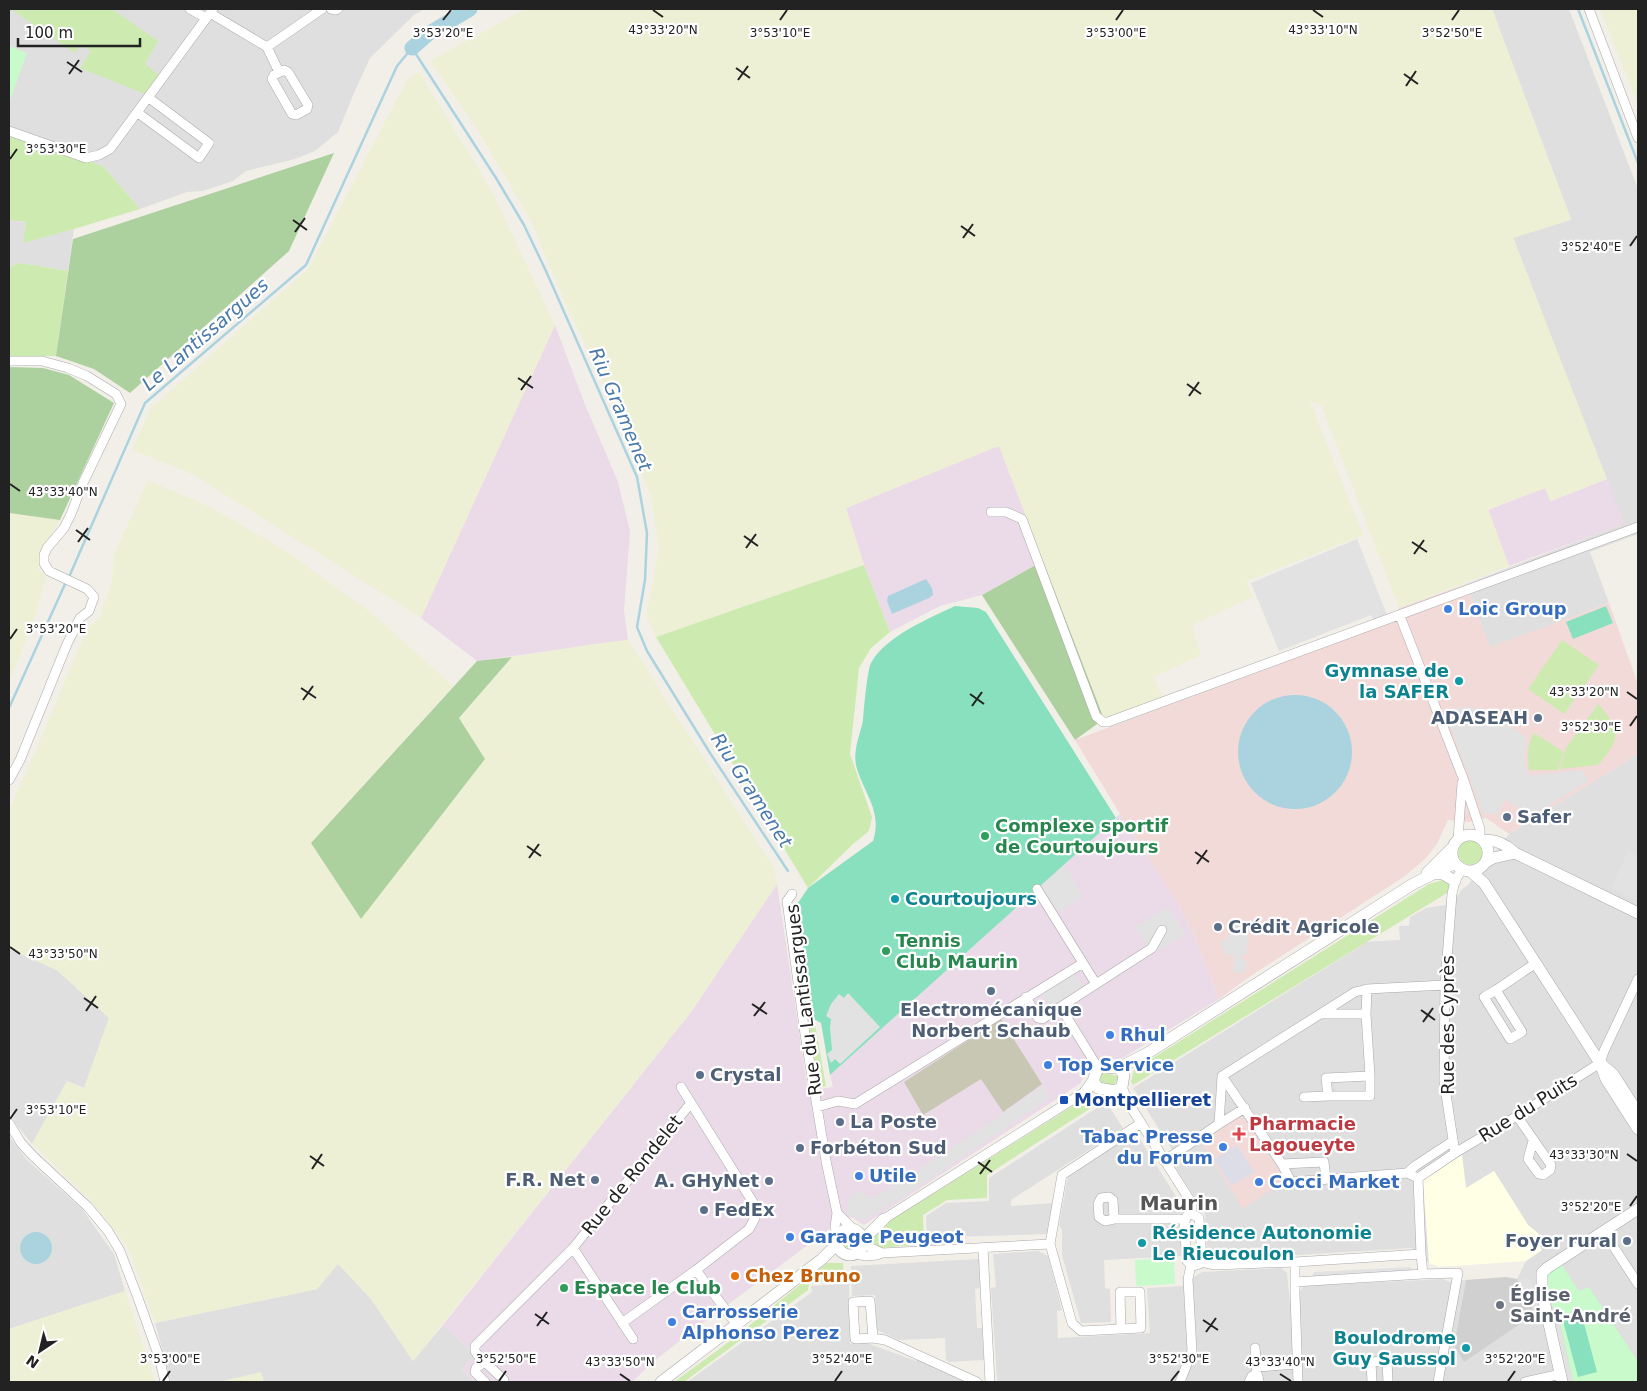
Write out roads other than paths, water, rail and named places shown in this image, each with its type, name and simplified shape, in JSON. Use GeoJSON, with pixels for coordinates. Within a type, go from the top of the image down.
{"type":"FeatureCollection","features":[{"type":"Feature","properties":{"kind":"street"},"geometry":{"type":"LineString","coordinates":[[190,9],[209,13],[267,47],[279,72]]}},
{"type":"Feature","properties":{"kind":"street"},"geometry":{"type":"LineString","coordinates":[[267,47],[322,9]]}},
{"type":"Feature","properties":{"kind":"street"},"geometry":{"type":"LineString","coordinates":[[331,9],[338,9]]}},
{"type":"Feature","properties":{"kind":"street"},"geometry":{"type":"LineString","coordinates":[[1589,9],[1638,138]]}},
{"type":"Feature","properties":{"kind":"street"},"geometry":{"type":"LineString","coordinates":[[9,131],[86,158],[99,155],[110,149],[149,98],[209,13]]}},
{"type":"Feature","properties":{"kind":"street"},"geometry":{"type":"LineString","coordinates":[[284,70],[288,72],[308,105],[307,108],[296,115],[292,114],[272,78],[279,72],[284,70]]}},
{"type":"Feature","properties":{"kind":"street"},"geometry":{"type":"LineString","coordinates":[[138,113],[198,158],[210,143],[149,98]]}},
{"type":"Feature","properties":{"kind":"street"},"geometry":{"type":"LineString","coordinates":[[9,361],[42,361],[68,368],[87,376],[116,394],[121,404],[83,483],[64,528],[47,548],[44,555],[44,563],[49,571],[87,589],[94,597],[89,611],[80,618],[67,644],[20,760],[9,780]]}},
{"type":"Feature","properties":{"kind":"street"},"geometry":{"type":"LineString","coordinates":[[991,512],[1006,512],[1022,519],[1096,716],[1103,722],[1108,722],[1379,622],[1400,616],[1638,527]]}},
{"type":"Feature","properties":{"kind":"street"},"geometry":{"type":"LineString","coordinates":[[1400,616],[1463,778],[1482,839],[1488,849],[1484,883]]}},
{"type":"Feature","properties":{"kind":"street"},"geometry":{"type":"LineString","coordinates":[[1463,778],[1452,857],[1463,868],[1484,883],[1600,1063],[1606,1079],[1638,1129]]}},
{"type":"Feature","properties":{"kind":"street"},"geometry":{"type":"LineString","coordinates":[[1413,884],[1466,835],[1498,842],[1515,853],[1638,913]]}},
{"type":"Feature","properties":{"kind":"street"},"geometry":{"type":"LineString","coordinates":[[860,1236],[1086,1091],[1097,1074],[1121,1071],[1413,884],[1451,865],[1475,870],[1493,858],[1515,853]]}},
{"type":"Feature","properties":{"kind":"street","name":"Rue des Cyprès"},"geometry":{"type":"LineString","coordinates":[[1456,1153],[1444,1081],[1445,985],[1452,894],[1455,881],[1463,868]]}},
{"type":"Feature","properties":{"kind":"street"},"geometry":{"type":"LineString","coordinates":[[1434,873],[1443,874],[1455,881]]}},
{"type":"Feature","properties":{"kind":"street"},"geometry":{"type":"LineString","coordinates":[[1037,888],[1096,984]]}},
{"type":"Feature","properties":{"kind":"street","name":"Rue du Lantissargues"},"geometry":{"type":"LineString","coordinates":[[792,894],[787,901],[805,1034],[837,1213],[835,1226],[839,1244]]}},
{"type":"Feature","properties":{"kind":"street"},"geometry":{"type":"LineString","coordinates":[[1026,997],[1038,1018],[1042,1019],[1152,948],[1162,930]]}},
{"type":"Feature","properties":{"kind":"street","name":"Rue du Lantissargues"},"geometry":{"type":"LineString","coordinates":[[817,1107],[838,1101],[855,1104],[1083,963]]}},
{"type":"Feature","properties":{"kind":"street"},"geometry":{"type":"LineString","coordinates":[[1496,990],[1522,1032],[1510,1039],[1484,997],[1536,963]]}},
{"type":"Feature","properties":{"kind":"street"},"geometry":{"type":"LineString","coordinates":[[1600,1063],[1638,979]]}},
{"type":"Feature","properties":{"kind":"street"},"geometry":{"type":"LineString","coordinates":[[1222,1076],[1355,992],[1367,989],[1445,985]]}},
{"type":"Feature","properties":{"kind":"street"},"geometry":{"type":"LineString","coordinates":[[1304,1097],[1370,1096],[1366,1014],[1367,989]]}},
{"type":"Feature","properties":{"kind":"street"},"geometry":{"type":"LineString","coordinates":[[1060,1008],[1097,1074],[1118,1089],[1189,1199],[1192,1205],[1189,1216],[1187,1261],[1191,1265],[1198,1266],[1201,1262],[1199,1218],[1189,1216],[1114,1219]]}},
{"type":"Feature","properties":{"kind":"street"},"geometry":{"type":"LineString","coordinates":[[1320,1014],[1366,1014]]}},
{"type":"Feature","properties":{"kind":"street"},"geometry":{"type":"LineString","coordinates":[[1600,1063],[1613,1074],[1638,1113]]}},
{"type":"Feature","properties":{"kind":"street","name":"Rue du Puits"},"geometry":{"type":"LineString","coordinates":[[1418,1178],[1600,1063]]}},
{"type":"Feature","properties":{"kind":"street"},"geometry":{"type":"LineString","coordinates":[[1118,1089],[1121,1071]]}},
{"type":"Feature","properties":{"kind":"street"},"geometry":{"type":"LineString","coordinates":[[1222,1076],[1282,1164],[1291,1182],[1407,1173],[1418,1178],[1423,1274]]}},
{"type":"Feature","properties":{"kind":"street"},"geometry":{"type":"LineString","coordinates":[[1219,1124],[1222,1076]]}},
{"type":"Feature","properties":{"kind":"street"},"geometry":{"type":"LineString","coordinates":[[1328,1096],[1326,1078],[1370,1076]]}},
{"type":"Feature","properties":{"kind":"street","name":"Rue de Rondelet"},"geometry":{"type":"LineString","coordinates":[[622,1323],[749,1229],[755,1218],[754,1204],[681,1087]]}},
{"type":"Feature","properties":{"kind":"street","name":"Rue de Rondelet"},"geometry":{"type":"LineString","coordinates":[[483,1363],[475,1351],[475,1346],[573,1248],[690,1103]]}},
{"type":"Feature","properties":{"kind":"street"},"geometry":{"type":"LineString","coordinates":[[1164,1161],[1245,1108]]}},
{"type":"Feature","properties":{"kind":"street"},"geometry":{"type":"LineString","coordinates":[[1517,1116],[1534,1141]]}},
{"type":"Feature","properties":{"kind":"street"},"geometry":{"type":"LineString","coordinates":[[9,1123],[21,1143],[33,1156],[88,1207],[120,1251],[159,1357],[165,1382]]}},
{"type":"Feature","properties":{"kind":"street"},"geometry":{"type":"LineString","coordinates":[[1121,1329],[1120,1292],[1140,1292],[1141,1328],[1081,1332],[1072,1323],[1050,1244],[1062,1175],[1141,1123]]}},
{"type":"Feature","properties":{"kind":"street"},"geometry":{"type":"LineString","coordinates":[[1407,1173],[1453,1141]]}},
{"type":"Feature","properties":{"kind":"street"},"geometry":{"type":"LineString","coordinates":[[1282,1164],[1324,1162],[1326,1179]]}},
{"type":"Feature","properties":{"kind":"street"},"geometry":{"type":"LineString","coordinates":[[1525,1382],[1562,1378],[1542,1292],[1542,1273],[1638,1209]]}},
{"type":"Feature","properties":{"kind":"street"},"geometry":{"type":"LineString","coordinates":[[837,1213],[860,1236],[882,1253]]}},
{"type":"Feature","properties":{"kind":"street"},"geometry":{"type":"LineString","coordinates":[[660,1382],[822,1259],[839,1244],[843,1231],[860,1236]]}},
{"type":"Feature","properties":{"kind":"street"},"geometry":{"type":"LineString","coordinates":[[1604,1232],[1638,1284]]}},
{"type":"Feature","properties":{"kind":"street"},"geometry":{"type":"LineString","coordinates":[[856,1254],[862,1248],[860,1236]]}},
{"type":"Feature","properties":{"kind":"street"},"geometry":{"type":"LineString","coordinates":[[839,1244],[849,1255],[866,1256],[882,1253],[1050,1244]]}},
{"type":"Feature","properties":{"kind":"street","name":"Rue de Rondelet"},"geometry":{"type":"LineString","coordinates":[[573,1248],[633,1339]]}},
{"type":"Feature","properties":{"kind":"street"},"geometry":{"type":"LineString","coordinates":[[984,1248],[990,1382]]}},
{"type":"Feature","properties":{"kind":"street"},"geometry":{"type":"LineString","coordinates":[[1201,1262],[1215,1265],[1422,1254]]}},
{"type":"Feature","properties":{"kind":"street"},"geometry":{"type":"LineString","coordinates":[[1296,1262],[1298,1382]]}},
{"type":"Feature","properties":{"kind":"street"},"geometry":{"type":"LineString","coordinates":[[1180,1382],[1192,1351],[1188,1279],[1191,1265]]}},
{"type":"Feature","properties":{"kind":"street"},"geometry":{"type":"LineString","coordinates":[[696,1270],[737,1325]]}},
{"type":"Feature","properties":{"kind":"street"},"geometry":{"type":"LineString","coordinates":[[1295,1282],[1458,1273],[1438,1382]]}},
{"type":"Feature","properties":{"kind":"street"},"geometry":{"type":"LineString","coordinates":[[874,1338],[870,1301],[853,1302],[855,1339],[874,1338],[885,1340],[977,1382]]}},
{"type":"Feature","properties":{"kind":"street"},"geometry":{"type":"LineString","coordinates":[[1255,1348],[1257,1374]]}},
{"type":"Feature","properties":{"kind":"street"},"geometry":{"type":"LineString","coordinates":[[1372,1382],[1371,1362],[1387,1361],[1388,1382]]}},
{"type":"Feature","properties":{"kind":"street"},"geometry":{"type":"LineString","coordinates":[[485,1382],[475,1372],[476,1368],[483,1363],[492,1368],[504,1382]]}},
{"type":"Feature","properties":{"kind":"street"},"geometry":{"type":"LineString","coordinates":[[1249,1382],[1252,1376],[1257,1374],[1297,1364]]}},
{"type":"Feature","properties":{"kind":"water"},"geometry":{"type":"Polygon","coordinates":[[[926,579],[932,588],[933,595],[892,614],[887,601],[888,596],[926,579]]]}},
{"type":"Feature","properties":{"kind":"water"},"geometry":{"type":"Polygon","coordinates":[[[1295,695],[1317,699],[1336,711],[1348,730],[1352,752],[1348,774],[1336,793],[1317,805],[1295,809],[1273,805],[1254,793],[1242,774],[1238,752],[1242,730],[1254,711],[1273,699],[1295,695]]]}},
{"type":"Feature","properties":{"kind":"water"},"geometry":{"type":"Polygon","coordinates":[[[36,1232],[42,1233],[47,1237],[51,1242],[51,1254],[47,1259],[42,1263],[36,1264],[30,1263],[25,1259],[21,1254],[20,1248],[21,1242],[25,1237],[30,1233],[36,1232]]]}},
{"type":"Feature","properties":{"kind":"waterway"},"geometry":{"type":"LineString","coordinates":[[412,48],[428,34],[470,9]]}},
{"type":"Feature","properties":{"kind":"waterway"},"geometry":{"type":"LineString","coordinates":[[1578,9],[1638,163]]}},
{"type":"Feature","properties":{"kind":"waterway","name":"Riu Gramenet"},"geometry":{"type":"LineString","coordinates":[[69,577],[145,403],[306,265],[397,66],[412,48],[524,225],[637,477],[647,533],[645,580],[637,627],[647,651],[710,753],[788,871]]}},
{"type":"Feature","properties":{"kind":"waterway","name":"Le Lantissargues"},"geometry":{"type":"LineString","coordinates":[[9,708],[66,582]]}},
{"type":"Feature","properties":{"kind":"place","name":"Loic Group"},"geometry":{"type":"Point","coordinates":[1448,609]}},
{"type":"Feature","properties":{"kind":"place","name":"Gymnase de la SAFER"},"geometry":{"type":"Point","coordinates":[1459,681]}},
{"type":"Feature","properties":{"kind":"place","name":"ADASEAH"},"geometry":{"type":"Point","coordinates":[1538,718]}},
{"type":"Feature","properties":{"kind":"place","name":"Safer"},"geometry":{"type":"Point","coordinates":[1507,817]}},
{"type":"Feature","properties":{"kind":"place","name":"Complexe sportif de Courtoujours"},"geometry":{"type":"Point","coordinates":[985,836]}},
{"type":"Feature","properties":{"kind":"place","name":"Courtoujours"},"geometry":{"type":"Point","coordinates":[895,899]}},
{"type":"Feature","properties":{"kind":"place","name":"Crédit Agricole"},"geometry":{"type":"Point","coordinates":[1218,927]}},
{"type":"Feature","properties":{"kind":"place","name":"Tennis Club Maurin"},"geometry":{"type":"Point","coordinates":[886,951]}},
{"type":"Feature","properties":{"kind":"place","name":"Electromécanique Norbert Schaub"},"geometry":{"type":"Point","coordinates":[991,991]}},
{"type":"Feature","properties":{"kind":"place","name":"Rhul"},"geometry":{"type":"Point","coordinates":[1110,1035]}},
{"type":"Feature","properties":{"kind":"place","name":"Top Service"},"geometry":{"type":"Point","coordinates":[1048,1065]}},
{"type":"Feature","properties":{"kind":"place","name":"Crystal"},"geometry":{"type":"Point","coordinates":[700,1075]}},
{"type":"Feature","properties":{"kind":"place","name":"Montpellieret"},"geometry":{"type":"Point","coordinates":[1064,1100]}},
{"type":"Feature","properties":{"kind":"place","name":"La Poste"},"geometry":{"type":"Point","coordinates":[840,1122]}},
{"type":"Feature","properties":{"kind":"place","name":"Pharmacie Lagoueyte"},"geometry":{"type":"Point","coordinates":[1239,1134]}},
{"type":"Feature","properties":{"kind":"place","name":"Tabac Presse du Forum"},"geometry":{"type":"Point","coordinates":[1223,1147]}},
{"type":"Feature","properties":{"kind":"place","name":"Forbéton Sud"},"geometry":{"type":"Point","coordinates":[800,1148]}},
{"type":"Feature","properties":{"kind":"place","name":"Utile"},"geometry":{"type":"Point","coordinates":[859,1176]}},
{"type":"Feature","properties":{"kind":"place","name":"F.R. Net"},"geometry":{"type":"Point","coordinates":[595,1180]}},
{"type":"Feature","properties":{"kind":"place","name":"A. GHyNet"},"geometry":{"type":"Point","coordinates":[769,1181]}},
{"type":"Feature","properties":{"kind":"place","name":"Cocci Market"},"geometry":{"type":"Point","coordinates":[1259,1182]}},
{"type":"Feature","properties":{"kind":"place","name":"FedEx"},"geometry":{"type":"Point","coordinates":[704,1210]}},
{"type":"Feature","properties":{"kind":"place","name":"Garage Peugeot"},"geometry":{"type":"Point","coordinates":[790,1237]}},
{"type":"Feature","properties":{"kind":"place","name":"Foyer rural"},"geometry":{"type":"Point","coordinates":[1627,1241]}},
{"type":"Feature","properties":{"kind":"place","name":"Résidence Autonomie Le Rieucoulon"},"geometry":{"type":"Point","coordinates":[1142,1243]}},
{"type":"Feature","properties":{"kind":"place","name":"Chez Bruno"},"geometry":{"type":"Point","coordinates":[735,1276]}},
{"type":"Feature","properties":{"kind":"place","name":"Espace le Club"},"geometry":{"type":"Point","coordinates":[564,1288]}},
{"type":"Feature","properties":{"kind":"place","name":"Église Saint-André"},"geometry":{"type":"Point","coordinates":[1500,1305]}},
{"type":"Feature","properties":{"kind":"place","name":"Carrosserie Alphonso Perez"},"geometry":{"type":"Point","coordinates":[672,1322]}},
{"type":"Feature","properties":{"kind":"place","name":"Boulodrome Guy Saussol"},"geometry":{"type":"Point","coordinates":[1466,1348]}},
{"type":"Feature","properties":{"kind":"district","name":"Maurin"},"geometry":{"type":"Point","coordinates":[1179,1203]}}]}
